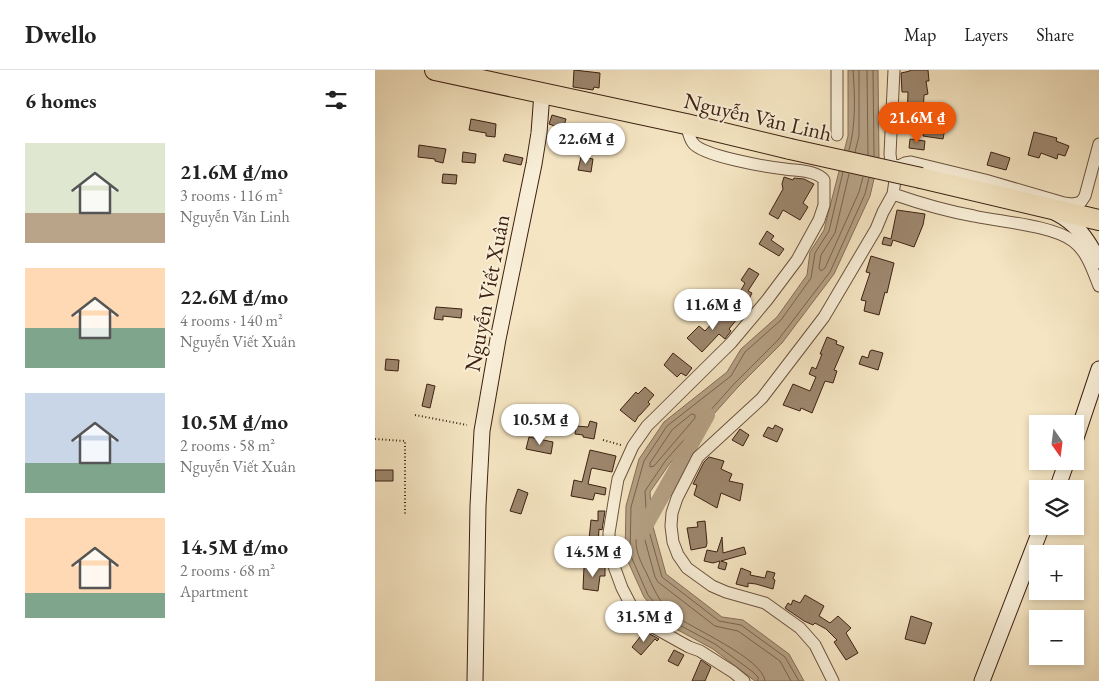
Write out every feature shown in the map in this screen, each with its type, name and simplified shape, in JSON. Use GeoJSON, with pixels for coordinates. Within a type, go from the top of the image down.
{"type":"FeatureCollection","features":[{"type":"Feature","properties":{"kind":"highway","name":"Nguyễn Văn Linh"},"geometry":{"type":"LineString","coordinates":[[435,70],[1039,203],[1099,220]]}},
{"type":"Feature","properties":{"kind":"street"},"geometry":{"type":"LineString","coordinates":[[837,70],[837,135]]}},
{"type":"Feature","properties":{"kind":"street"},"geometry":{"type":"LineString","coordinates":[[894,70],[890,154],[891,162],[897,167]]}},
{"type":"Feature","properties":{"kind":"street","name":"Nguyễn Viết Xuân"},"geometry":{"type":"LineString","coordinates":[[475,681],[478,506],[482,431],[498,339],[534,164],[543,94]]}},
{"type":"Feature","properties":{"kind":"street"},"geometry":{"type":"LineString","coordinates":[[686,124],[693,143],[705,151],[733,159],[812,173],[821,176],[824,180],[824,204],[806,245],[767,300],[731,343],[647,426],[633,446],[618,479],[609,533],[611,558],[629,603],[640,618],[712,658],[743,681]]}},
{"type":"Feature","properties":{"kind":"street"},"geometry":{"type":"LineString","coordinates":[[1039,203],[1072,204],[1081,202],[1085,196],[1099,144]]}},
{"type":"Feature","properties":{"kind":"street"},"geometry":{"type":"LineString","coordinates":[[897,167],[911,162],[985,180],[1039,203],[1065,218],[1079,229],[1099,261]]}},
{"type":"Feature","properties":{"kind":"street"},"geometry":{"type":"LineString","coordinates":[[833,681],[815,646],[800,628],[765,603],[712,586],[687,568],[678,555],[673,542],[672,513],[677,498],[698,457],[762,398],[824,317],[876,229],[893,194],[897,167]]}},
{"type":"Feature","properties":{"kind":"street"},"geometry":{"type":"LineString","coordinates":[[893,194],[971,216],[1057,232],[1074,241],[1085,254],[1099,286]]}},
{"type":"Feature","properties":{"kind":"street"},"geometry":{"type":"LineString","coordinates":[[1084,415],[1099,369]]}},
{"type":"Feature","properties":{"kind":"street"},"geometry":{"type":"LineString","coordinates":[[982,681],[1039,535]]}},
{"type":"Feature","properties":{"kind":"path"},"geometry":{"type":"LineString","coordinates":[[415,415],[467,426]]}},
{"type":"Feature","properties":{"kind":"path"},"geometry":{"type":"LineString","coordinates":[[375,439],[405,441],[405,516]]}},
{"type":"Feature","properties":{"kind":"path"},"geometry":{"type":"LineString","coordinates":[[603,440],[628,447],[633,446]]}},
{"type":"Feature","properties":{"kind":"water"},"geometry":{"type":"Polygon","coordinates":[[[848,70],[878,70],[879,158],[870,196],[834,274],[782,343],[738,387],[670,463],[650,492],[652,523],[666,574],[722,617],[743,620],[789,654],[804,681],[755,681],[713,649],[665,623],[644,597],[625,555],[626,506],[639,459],[664,422],[727,372],[741,349],[777,317],[807,275],[810,252],[824,230],[848,136],[848,70]]]}},
{"type":"Feature","properties":{"kind":"building"},"geometry":{"type":"Polygon","coordinates":[[[574,70],[600,73],[599,88],[594,87],[593,90],[573,87],[574,70]]]}},
{"type":"Feature","properties":{"kind":"building"},"geometry":{"type":"Polygon","coordinates":[[[910,70],[928,70],[929,81],[926,81],[928,94],[924,95],[923,114],[924,116],[933,116],[933,126],[945,128],[943,139],[923,136],[925,124],[907,124],[908,92],[902,92],[901,73],[910,70]]]}},
{"type":"Feature","properties":{"kind":"building"},"geometry":{"type":"Polygon","coordinates":[[[552,115],[566,119],[563,129],[549,124],[552,115]]]}},
{"type":"Feature","properties":{"kind":"building"},"geometry":{"type":"Polygon","coordinates":[[[471,119],[496,124],[495,137],[486,136],[486,133],[469,130],[471,119]]]}},
{"type":"Feature","properties":{"kind":"building"},"geometry":{"type":"Polygon","coordinates":[[[1034,132],[1057,138],[1056,141],[1069,146],[1065,156],[1058,154],[1057,159],[1041,153],[1039,158],[1028,155],[1034,132]]]}},
{"type":"Feature","properties":{"kind":"building"},"geometry":{"type":"Polygon","coordinates":[[[910,139],[925,141],[924,150],[909,148],[910,139]]]}},
{"type":"Feature","properties":{"kind":"building"},"geometry":{"type":"Polygon","coordinates":[[[419,145],[446,149],[443,163],[435,161],[435,159],[418,157],[419,145]]]}},
{"type":"Feature","properties":{"kind":"building"},"geometry":{"type":"Polygon","coordinates":[[[463,152],[476,154],[475,163],[462,162],[463,152]]]}},
{"type":"Feature","properties":{"kind":"building"},"geometry":{"type":"Polygon","coordinates":[[[991,152],[1010,158],[1006,170],[987,165],[991,152]]]}},
{"type":"Feature","properties":{"kind":"building"},"geometry":{"type":"Polygon","coordinates":[[[505,154],[523,158],[521,165],[503,161],[505,154]]]}},
{"type":"Feature","properties":{"kind":"building"},"geometry":{"type":"Polygon","coordinates":[[[581,157],[593,159],[591,172],[578,170],[581,157]]]}},
{"type":"Feature","properties":{"kind":"building"},"geometry":{"type":"Polygon","coordinates":[[[443,174],[457,175],[456,184],[442,183],[443,174]]]}},
{"type":"Feature","properties":{"kind":"building"},"geometry":{"type":"Polygon","coordinates":[[[784,177],[793,180],[794,178],[804,179],[814,184],[803,203],[808,207],[800,220],[783,210],[778,219],[769,214],[783,189],[784,177]]]}},
{"type":"Feature","properties":{"kind":"building"},"geometry":{"type":"Polygon","coordinates":[[[897,210],[925,214],[923,225],[914,247],[893,240],[891,246],[882,244],[884,237],[891,239],[897,210]]]}},
{"type":"Feature","properties":{"kind":"building"},"geometry":{"type":"Polygon","coordinates":[[[767,231],[774,236],[771,240],[784,249],[779,256],[759,244],[767,231]]]}},
{"type":"Feature","properties":{"kind":"building"},"geometry":{"type":"Polygon","coordinates":[[[871,256],[894,263],[887,293],[885,292],[879,315],[864,311],[866,301],[861,300],[870,273],[866,272],[871,256]]]}},
{"type":"Feature","properties":{"kind":"building"},"geometry":{"type":"Polygon","coordinates":[[[749,268],[759,274],[748,291],[752,293],[747,303],[742,300],[739,306],[734,303],[745,283],[741,280],[749,268]]]}},
{"type":"Feature","properties":{"kind":"building"},"geometry":{"type":"Polygon","coordinates":[[[436,307],[462,309],[461,318],[443,316],[443,320],[434,319],[436,307]]]}},
{"type":"Feature","properties":{"kind":"building"},"geometry":{"type":"Polygon","coordinates":[[[725,309],[737,319],[729,329],[731,331],[725,339],[719,334],[702,352],[687,338],[699,326],[705,331],[725,309]]]}},
{"type":"Feature","properties":{"kind":"building"},"geometry":{"type":"Polygon","coordinates":[[[827,337],[837,341],[836,344],[844,347],[834,370],[837,371],[833,383],[825,381],[812,413],[801,408],[800,411],[783,405],[793,384],[810,391],[816,377],[809,374],[812,367],[816,369],[827,337]]]}},
{"type":"Feature","properties":{"kind":"building"},"geometry":{"type":"Polygon","coordinates":[[[872,350],[883,353],[878,370],[859,364],[862,356],[868,358],[872,350]]]}},
{"type":"Feature","properties":{"kind":"building"},"geometry":{"type":"Polygon","coordinates":[[[673,353],[692,368],[686,376],[681,373],[677,377],[664,365],[673,353]]]}},
{"type":"Feature","properties":{"kind":"building"},"geometry":{"type":"Polygon","coordinates":[[[386,359],[399,360],[398,371],[385,370],[386,359]]]}},
{"type":"Feature","properties":{"kind":"building"},"geometry":{"type":"Polygon","coordinates":[[[427,384],[435,386],[430,408],[422,406],[427,384]]]}},
{"type":"Feature","properties":{"kind":"building"},"geometry":{"type":"Polygon","coordinates":[[[645,387],[654,395],[648,402],[650,404],[635,422],[620,410],[636,392],[638,394],[645,387]]]}},
{"type":"Feature","properties":{"kind":"building"},"geometry":{"type":"Polygon","coordinates":[[[590,421],[597,423],[594,439],[575,434],[576,426],[588,427],[590,421]]]}},
{"type":"Feature","properties":{"kind":"building"},"geometry":{"type":"Polygon","coordinates":[[[775,425],[783,429],[777,442],[763,436],[768,427],[773,429],[775,425]]]}},
{"type":"Feature","properties":{"kind":"building"},"geometry":{"type":"Polygon","coordinates":[[[740,429],[749,435],[743,446],[732,440],[740,429]]]}},
{"type":"Feature","properties":{"kind":"building"},"geometry":{"type":"Polygon","coordinates":[[[529,437],[553,442],[551,454],[526,449],[529,437]]]}},
{"type":"Feature","properties":{"kind":"building"},"geometry":{"type":"Polygon","coordinates":[[[590,450],[616,456],[612,472],[592,468],[588,484],[606,488],[605,495],[595,493],[593,500],[571,496],[574,480],[582,482],[590,450]]]}},
{"type":"Feature","properties":{"kind":"building"},"geometry":{"type":"Polygon","coordinates":[[[709,457],[724,461],[721,469],[732,474],[729,481],[743,484],[740,501],[721,493],[717,508],[694,495],[697,485],[693,484],[704,462],[709,457]]]}},
{"type":"Feature","properties":{"kind":"building"},"geometry":{"type":"Polygon","coordinates":[[[375,470],[393,470],[393,481],[375,481],[375,470]]]}},
{"type":"Feature","properties":{"kind":"building"},"geometry":{"type":"Polygon","coordinates":[[[518,489],[528,493],[521,514],[510,511],[518,489]]]}},
{"type":"Feature","properties":{"kind":"building"},"geometry":{"type":"Polygon","coordinates":[[[598,511],[605,511],[602,530],[599,529],[598,546],[583,546],[584,539],[589,539],[591,520],[598,521],[598,511]]]}},
{"type":"Feature","properties":{"kind":"building"},"geometry":{"type":"Polygon","coordinates":[[[705,521],[706,547],[691,550],[687,528],[698,527],[697,522],[705,521]]]}},
{"type":"Feature","properties":{"kind":"building"},"geometry":{"type":"Polygon","coordinates":[[[722,537],[723,553],[744,547],[746,554],[721,561],[727,563],[725,570],[718,568],[720,561],[713,563],[704,561],[707,550],[717,552],[722,537]]]}},
{"type":"Feature","properties":{"kind":"building"},"geometry":{"type":"Polygon","coordinates":[[[584,567],[605,567],[605,576],[600,576],[598,591],[583,589],[584,567]]]}},
{"type":"Feature","properties":{"kind":"building"},"geometry":{"type":"Polygon","coordinates":[[[741,568],[751,572],[750,575],[765,578],[767,571],[775,573],[773,589],[756,584],[748,583],[748,587],[736,584],[741,568]]]}},
{"type":"Feature","properties":{"kind":"building"},"geometry":{"type":"Polygon","coordinates":[[[805,595],[824,606],[819,616],[830,623],[838,616],[851,628],[846,633],[858,653],[846,660],[834,642],[837,640],[826,629],[815,623],[813,625],[804,621],[785,608],[788,603],[791,605],[793,600],[800,603],[805,595]]]}},
{"type":"Feature","properties":{"kind":"building"},"geometry":{"type":"Polygon","coordinates":[[[621,602],[627,614],[630,628],[621,632],[613,604],[621,602]]]}},
{"type":"Feature","properties":{"kind":"building"},"geometry":{"type":"Polygon","coordinates":[[[911,616],[932,623],[925,644],[905,639],[911,616]]]}},
{"type":"Feature","properties":{"kind":"building"},"geometry":{"type":"Polygon","coordinates":[[[644,632],[659,639],[657,641],[655,639],[641,655],[632,647],[644,632]]]}},
{"type":"Feature","properties":{"kind":"building"},"geometry":{"type":"Polygon","coordinates":[[[674,650],[684,655],[678,666],[668,661],[674,650]]]}},
{"type":"Feature","properties":{"kind":"building"},"geometry":{"type":"Polygon","coordinates":[[[701,660],[711,667],[705,681],[692,681],[701,660]]]}},
{"type":"Feature","properties":{"kind":"waterway"},"geometry":{"type":"LineString","coordinates":[[641,533],[707,415]]}}]}
